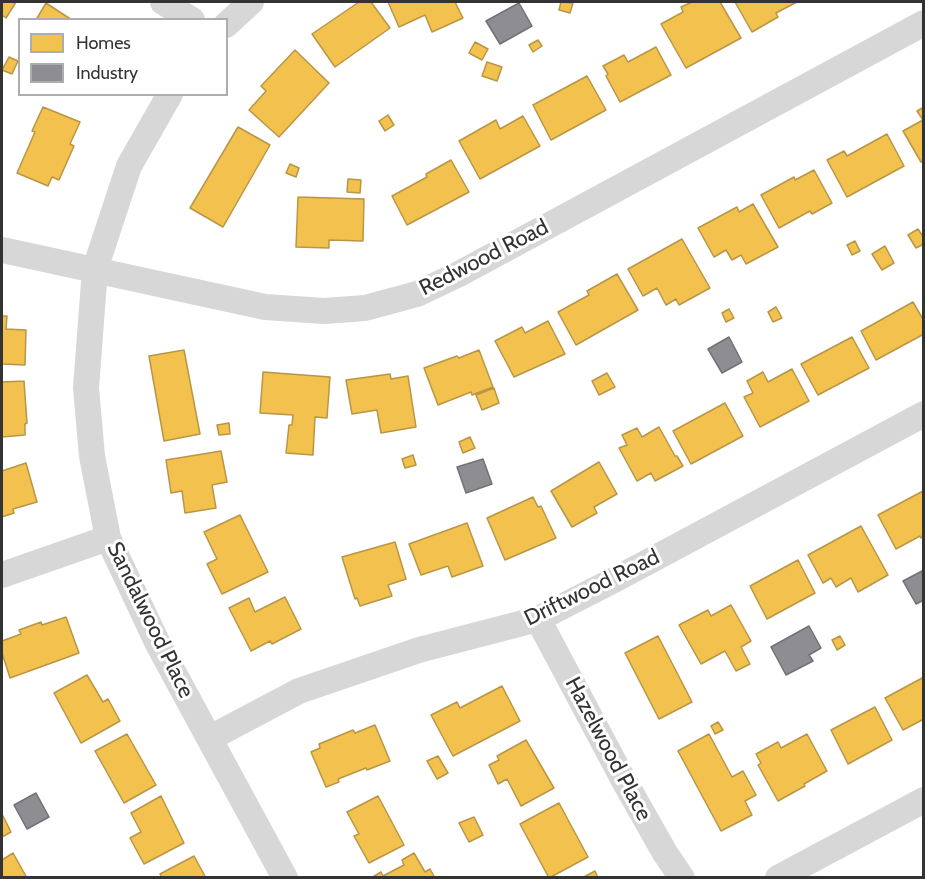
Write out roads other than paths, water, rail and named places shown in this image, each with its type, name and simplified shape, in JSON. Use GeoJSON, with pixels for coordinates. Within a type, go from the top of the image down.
{"type":"FeatureCollection","features":[{"type":"Feature","properties":{"kind":"street"},"geometry":{"type":"LineString","coordinates":[[163,2],[189,18]]}},
{"type":"Feature","properties":{"kind":"street"},"geometry":{"type":"LineString","coordinates":[[228,23],[251,2]]}},
{"type":"Feature","properties":{"kind":"street","name":"Redwood Road"},"geometry":{"type":"LineString","coordinates":[[2,250],[265,307],[324,311],[365,308],[417,294],[459,274],[924,23]]}},
{"type":"Feature","properties":{"kind":"street","name":"Sandalwood Place"},"geometry":{"type":"LineString","coordinates":[[169,96],[129,166],[95,269],[86,388],[92,456],[108,538],[158,644],[285,878]]}},
{"type":"Feature","properties":{"kind":"street","name":"Driftwood Road"},"geometry":{"type":"LineString","coordinates":[[210,738],[299,691],[419,650],[538,619],[627,574],[924,414]]}},
{"type":"Feature","properties":{"kind":"street"},"geometry":{"type":"LineString","coordinates":[[2,575],[108,538]]}},
{"type":"Feature","properties":{"kind":"street","name":"Hazelwood Place"},"geometry":{"type":"LineString","coordinates":[[538,619],[665,853],[682,878]]}},
{"type":"Feature","properties":{"kind":"street"},"geometry":{"type":"LineString","coordinates":[[778,878],[924,800]]}}]}
